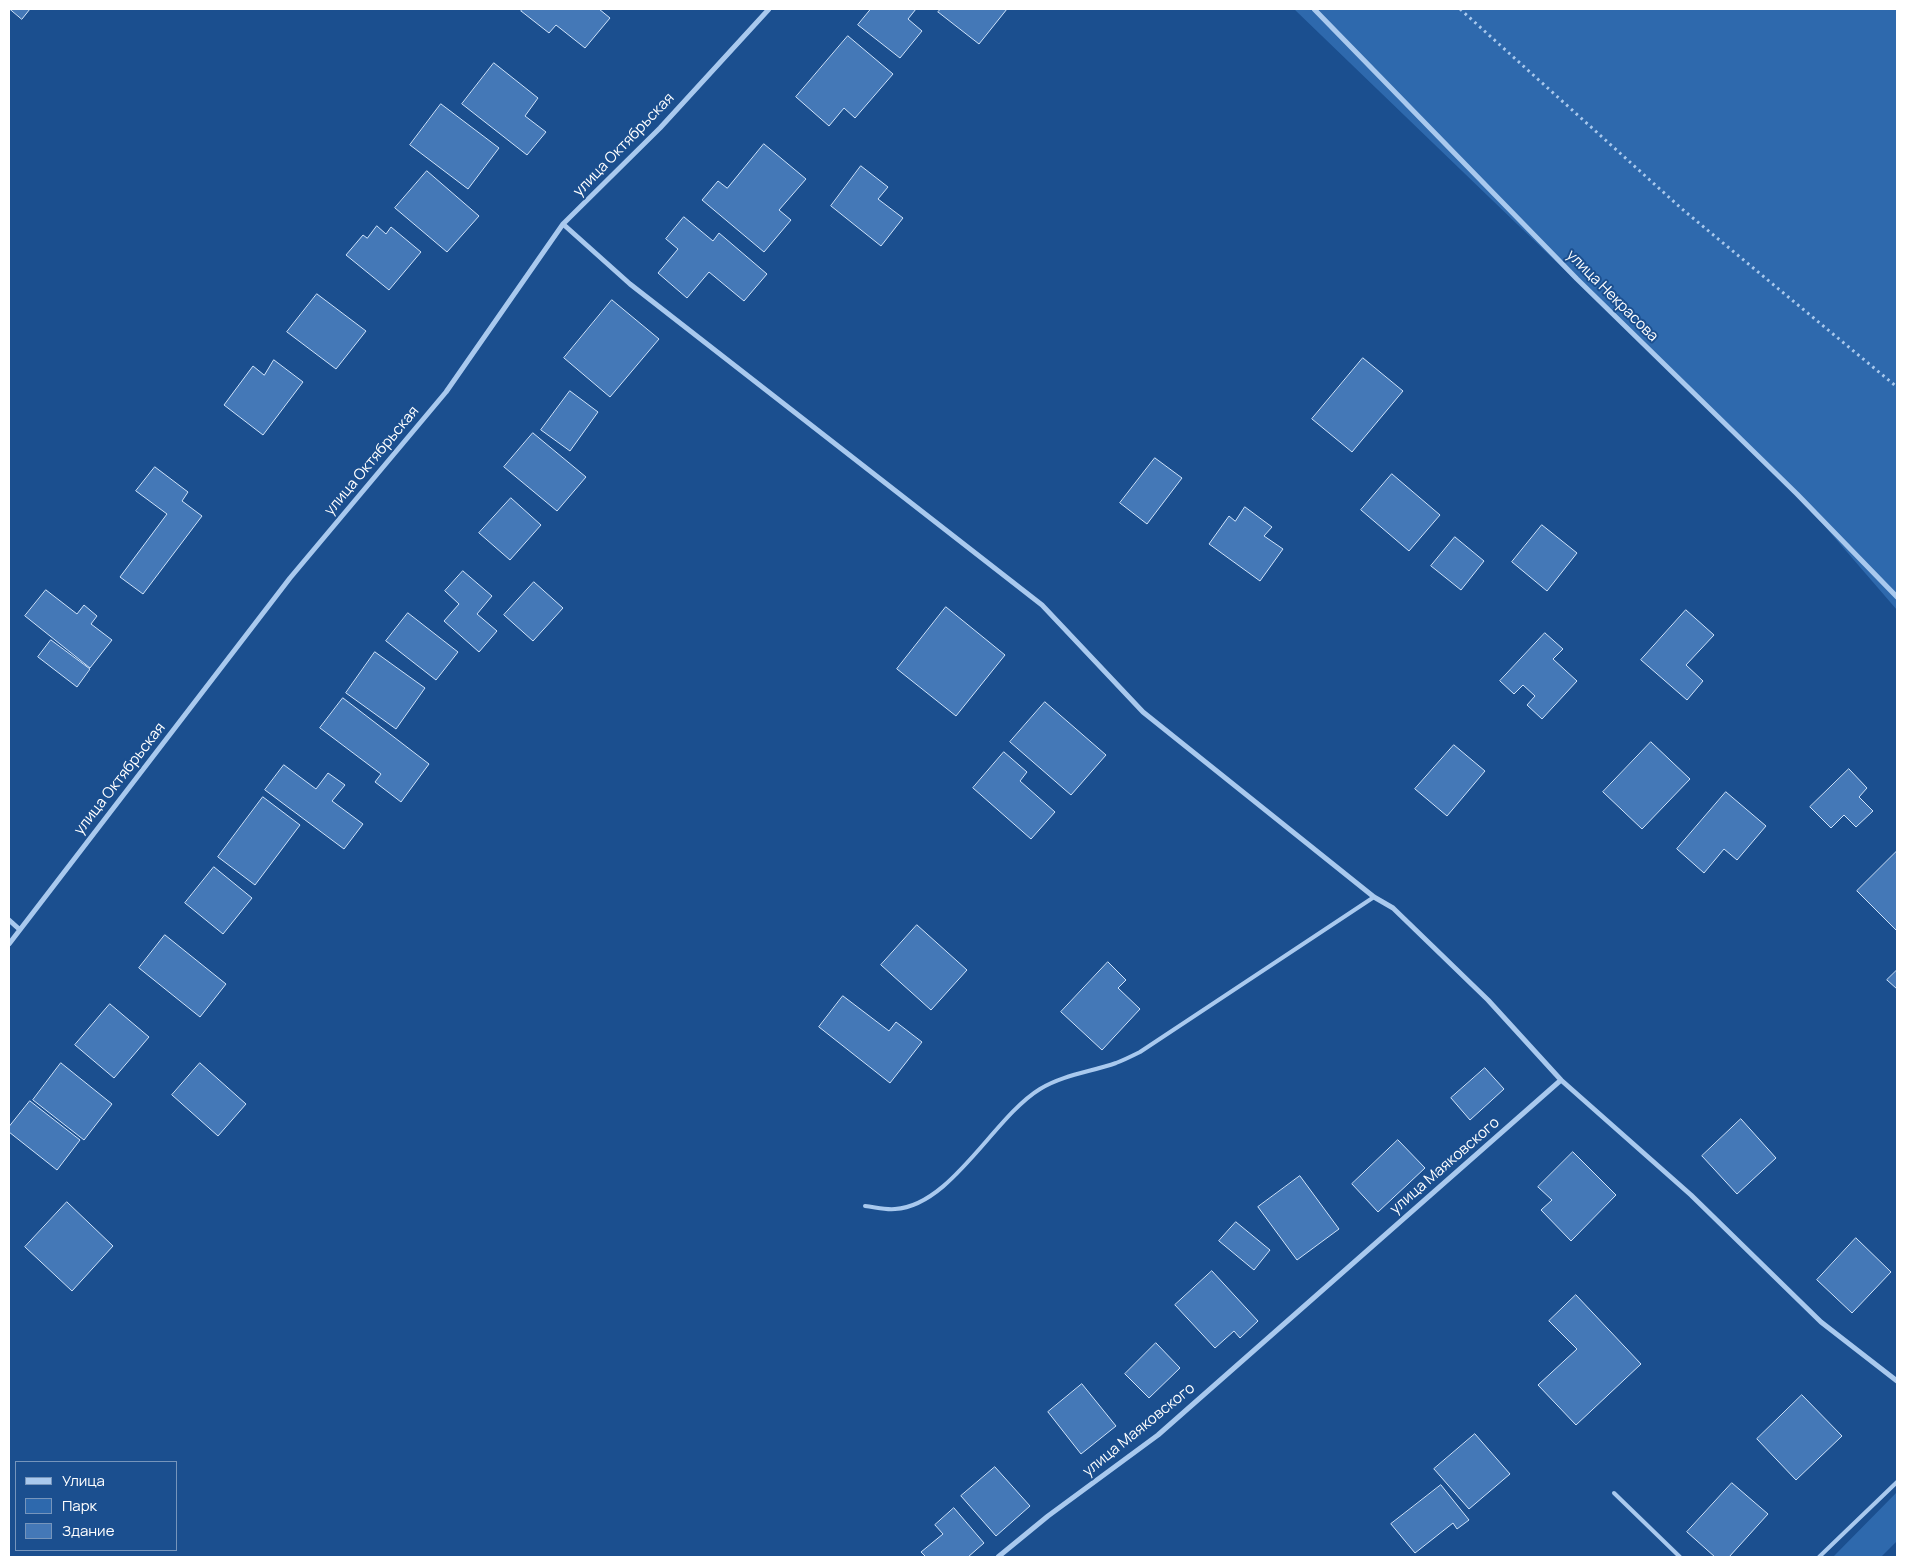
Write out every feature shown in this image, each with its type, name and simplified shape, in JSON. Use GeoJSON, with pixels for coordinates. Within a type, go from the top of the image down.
{"type":"FeatureCollection","features":[{"type":"Feature","properties":{"kind":"street","name":"улица Октябрьская"},"geometry":{"type":"LineString","coordinates":[[9,944],[290,578],[446,392],[564,224],[660,128],[769,9]]}},
{"type":"Feature","properties":{"kind":"street","name":"улица Некрасова"},"geometry":{"type":"LineString","coordinates":[[1314,9],[1577,279],[1797,494],[1897,597]]}},
{"type":"Feature","properties":{"kind":"street"},"geometry":{"type":"LineString","coordinates":[[564,224],[630,284],[1042,605],[1143,712],[1374,897],[1393,908],[1488,1000],[1561,1080],[1691,1194],[1821,1322],[1897,1381]]}},
{"type":"Feature","properties":{"kind":"street"},"geometry":{"type":"LineString","coordinates":[[9,920],[19,929]]}},
{"type":"Feature","properties":{"kind":"street","name":"улица Маяковского"},"geometry":{"type":"LineString","coordinates":[[998,1557],[1048,1516],[1158,1435],[1561,1080]]}},
{"type":"Feature","properties":{"kind":"lane"},"geometry":{"type":"LineString","coordinates":[[865,1206],[896,1209],[923,1200],[950,1180],[1012,1112],[1038,1090],[1062,1078],[1115,1063],[1140,1052],[1374,897]]}},
{"type":"Feature","properties":{"kind":"lane"},"geometry":{"type":"LineString","coordinates":[[1819,1557],[1897,1482]]}},
{"type":"Feature","properties":{"kind":"lane"},"geometry":{"type":"LineString","coordinates":[[1614,1493],[1680,1557]]}},
{"type":"Feature","properties":{"kind":"path"},"geometry":{"type":"LineString","coordinates":[[1460,9],[1682,209],[1897,387]]}},
{"type":"Feature","properties":{"kind":"green space"},"geometry":{"type":"Polygon","coordinates":[[[1294,9],[1897,9],[1897,610],[1797,494],[1294,9]]]}},
{"type":"Feature","properties":{"kind":"green space"},"geometry":{"type":"Polygon","coordinates":[[[1897,1492],[1897,1541],[1881,1557],[1833,1557],[1897,1492]]]}},
{"type":"Feature","properties":{"kind":"building"},"geometry":{"type":"Polygon","coordinates":[[[10,9],[30,9],[22,19],[10,9]]]}},
{"type":"Feature","properties":{"kind":"building"},"geometry":{"type":"Polygon","coordinates":[[[523,9],[599,9],[610,18],[585,48],[556,25],[549,33],[521,11],[523,9]]]}},
{"type":"Feature","properties":{"kind":"building"},"geometry":{"type":"Polygon","coordinates":[[[871,9],[916,9],[908,19],[922,31],[900,58],[858,25],[871,9]]]}},
{"type":"Feature","properties":{"kind":"building"},"geometry":{"type":"Polygon","coordinates":[[[941,9],[1007,9],[979,44],[938,12],[941,9]]]}},
{"type":"Feature","properties":{"kind":"building"},"geometry":{"type":"Polygon","coordinates":[[[848,36],[893,74],[855,118],[844,108],[829,126],[796,97],[848,36]]]}},
{"type":"Feature","properties":{"kind":"building"},"geometry":{"type":"Polygon","coordinates":[[[494,63],[538,98],[525,116],[546,132],[527,155],[462,104],[494,63]]]}},
{"type":"Feature","properties":{"kind":"building"},"geometry":{"type":"Polygon","coordinates":[[[441,104],[499,148],[468,189],[410,145],[441,104]]]}},
{"type":"Feature","properties":{"kind":"building"},"geometry":{"type":"Polygon","coordinates":[[[764,144],[806,179],[779,210],[791,220],[764,252],[702,200],[718,181],[727,188],[764,144]]]}},
{"type":"Feature","properties":{"kind":"building"},"geometry":{"type":"Polygon","coordinates":[[[861,166],[888,187],[878,199],[903,218],[881,246],[831,206],[861,166]]]}},
{"type":"Feature","properties":{"kind":"building"},"geometry":{"type":"Polygon","coordinates":[[[427,171],[479,216],[447,252],[395,208],[427,171]]]}},
{"type":"Feature","properties":{"kind":"building"},"geometry":{"type":"Polygon","coordinates":[[[684,217],[713,241],[719,233],[767,274],[744,301],[709,272],[687,298],[658,273],[678,249],[666,239],[684,217]]]}},
{"type":"Feature","properties":{"kind":"building"},"geometry":{"type":"Polygon","coordinates":[[[377,226],[386,234],[391,227],[421,252],[389,290],[346,255],[363,235],[367,238],[377,226]]]}},
{"type":"Feature","properties":{"kind":"building"},"geometry":{"type":"Polygon","coordinates":[[[317,294],[366,331],[336,369],[287,332],[317,294]]]}},
{"type":"Feature","properties":{"kind":"building"},"geometry":{"type":"Polygon","coordinates":[[[612,300],[659,339],[610,397],[564,358],[612,300]]]}},
{"type":"Feature","properties":{"kind":"building"},"geometry":{"type":"Polygon","coordinates":[[[1363,358],[1403,391],[1352,452],[1312,419],[1363,358]]]}},
{"type":"Feature","properties":{"kind":"building"},"geometry":{"type":"Polygon","coordinates":[[[274,360],[303,382],[263,435],[224,405],[253,366],[264,375],[274,360]]]}},
{"type":"Feature","properties":{"kind":"building"},"geometry":{"type":"Polygon","coordinates":[[[570,391],[598,412],[570,451],[541,430],[570,391]]]}},
{"type":"Feature","properties":{"kind":"building"},"geometry":{"type":"Polygon","coordinates":[[[533,433],[586,477],[557,511],[504,467],[533,433]]]}},
{"type":"Feature","properties":{"kind":"building"},"geometry":{"type":"Polygon","coordinates":[[[1155,458],[1182,478],[1147,524],[1120,503],[1155,458]]]}},
{"type":"Feature","properties":{"kind":"building"},"geometry":{"type":"Polygon","coordinates":[[[155,467],[188,492],[182,501],[202,516],[143,594],[120,577],[167,514],[136,491],[155,467]]]}},
{"type":"Feature","properties":{"kind":"building"},"geometry":{"type":"Polygon","coordinates":[[[1392,474],[1440,515],[1409,551],[1361,510],[1392,474]]]}},
{"type":"Feature","properties":{"kind":"building"},"geometry":{"type":"Polygon","coordinates":[[[511,498],[541,525],[510,560],[479,533],[511,498]]]}},
{"type":"Feature","properties":{"kind":"building"},"geometry":{"type":"Polygon","coordinates":[[[1245,507],[1272,527],[1264,536],[1283,549],[1260,581],[1209,544],[1229,516],[1235,521],[1245,507]]]}},
{"type":"Feature","properties":{"kind":"building"},"geometry":{"type":"Polygon","coordinates":[[[1542,525],[1577,553],[1547,591],[1512,562],[1542,525]]]}},
{"type":"Feature","properties":{"kind":"building"},"geometry":{"type":"Polygon","coordinates":[[[1455,537],[1484,561],[1461,590],[1431,566],[1455,537]]]}},
{"type":"Feature","properties":{"kind":"building"},"geometry":{"type":"Polygon","coordinates":[[[463,571],[492,596],[477,614],[497,631],[479,652],[444,621],[459,604],[445,591],[463,571]]]}},
{"type":"Feature","properties":{"kind":"building"},"geometry":{"type":"Polygon","coordinates":[[[534,582],[563,608],[533,641],[504,615],[534,582]]]}},
{"type":"Feature","properties":{"kind":"building"},"geometry":{"type":"Polygon","coordinates":[[[46,590],[77,614],[84,605],[97,616],[91,624],[112,640],[90,668],[25,616],[46,590]]]}},
{"type":"Feature","properties":{"kind":"building"},"geometry":{"type":"Polygon","coordinates":[[[946,607],[1005,655],[956,716],[897,669],[946,607]]]}},
{"type":"Feature","properties":{"kind":"building"},"geometry":{"type":"Polygon","coordinates":[[[1686,610],[1714,635],[1686,665],[1703,681],[1687,700],[1641,660],[1686,610]]]}},
{"type":"Feature","properties":{"kind":"building"},"geometry":{"type":"Polygon","coordinates":[[[408,613],[458,652],[436,680],[386,641],[408,613]]]}},
{"type":"Feature","properties":{"kind":"building"},"geometry":{"type":"Polygon","coordinates":[[[1545,633],[1563,649],[1553,659],[1577,681],[1542,719],[1527,705],[1535,696],[1523,685],[1514,694],[1500,681],[1545,633]]]}},
{"type":"Feature","properties":{"kind":"building"},"geometry":{"type":"Polygon","coordinates":[[[51,640],[90,669],[77,687],[38,657],[51,640]]]}},
{"type":"Feature","properties":{"kind":"building"},"geometry":{"type":"Polygon","coordinates":[[[375,652],[425,688],[396,729],[346,693],[375,652]]]}},
{"type":"Feature","properties":{"kind":"building"},"geometry":{"type":"Polygon","coordinates":[[[343,698],[429,764],[401,802],[375,782],[381,774],[320,728],[343,698]]]}},
{"type":"Feature","properties":{"kind":"building"},"geometry":{"type":"Polygon","coordinates":[[[1045,702],[1106,755],[1071,795],[1010,742],[1045,702]]]}},
{"type":"Feature","properties":{"kind":"building"},"geometry":{"type":"Polygon","coordinates":[[[1651,742],[1690,779],[1642,829],[1603,792],[1651,742]]]}},
{"type":"Feature","properties":{"kind":"building"},"geometry":{"type":"Polygon","coordinates":[[[1454,745],[1485,771],[1447,816],[1415,789],[1454,745]]]}},
{"type":"Feature","properties":{"kind":"building"},"geometry":{"type":"Polygon","coordinates":[[[1004,752],[1027,772],[1020,781],[1055,812],[1031,839],[973,788],[1004,752]]]}},
{"type":"Feature","properties":{"kind":"building"},"geometry":{"type":"Polygon","coordinates":[[[284,765],[316,789],[328,773],[345,785],[332,801],[363,824],[344,849],[265,790],[284,765]]]}},
{"type":"Feature","properties":{"kind":"building"},"geometry":{"type":"Polygon","coordinates":[[[1849,769],[1867,788],[1859,797],[1873,811],[1856,827],[1844,815],[1831,828],[1810,807],[1849,769]]]}},
{"type":"Feature","properties":{"kind":"building"},"geometry":{"type":"Polygon","coordinates":[[[1726,792],[1766,826],[1737,860],[1724,849],[1704,873],[1677,849],[1726,792]]]}},
{"type":"Feature","properties":{"kind":"building"},"geometry":{"type":"Polygon","coordinates":[[[263,797],[300,825],[255,885],[218,857],[263,797]]]}},
{"type":"Feature","properties":{"kind":"building"},"geometry":{"type":"Polygon","coordinates":[[[1897,851],[1897,931],[1857,891],[1897,851]]]}},
{"type":"Feature","properties":{"kind":"building"},"geometry":{"type":"Polygon","coordinates":[[[214,867],[252,898],[223,934],[185,903],[214,867]]]}},
{"type":"Feature","properties":{"kind":"building"},"geometry":{"type":"Polygon","coordinates":[[[917,925],[967,970],[931,1010],[881,965],[917,925]]]}},
{"type":"Feature","properties":{"kind":"building"},"geometry":{"type":"Polygon","coordinates":[[[165,935],[226,984],[200,1017],[139,968],[165,935]]]}},
{"type":"Feature","properties":{"kind":"building"},"geometry":{"type":"Polygon","coordinates":[[[1108,962],[1126,980],[1118,988],[1140,1009],[1102,1050],[1061,1012],[1108,962]]]}},
{"type":"Feature","properties":{"kind":"building"},"geometry":{"type":"Polygon","coordinates":[[[1897,970],[1897,989],[1887,980],[1897,970]]]}},
{"type":"Feature","properties":{"kind":"building"},"geometry":{"type":"Polygon","coordinates":[[[843,996],[889,1031],[896,1022],[922,1042],[890,1083],[819,1027],[843,996]]]}},
{"type":"Feature","properties":{"kind":"building"},"geometry":{"type":"Polygon","coordinates":[[[110,1004],[149,1037],[114,1078],[75,1045],[110,1004]]]}},
{"type":"Feature","properties":{"kind":"building"},"geometry":{"type":"Polygon","coordinates":[[[61,1063],[112,1104],[84,1140],[33,1100],[61,1063]]]}},
{"type":"Feature","properties":{"kind":"building"},"geometry":{"type":"Polygon","coordinates":[[[200,1063],[246,1104],[218,1136],[172,1095],[200,1063]]]}},
{"type":"Feature","properties":{"kind":"building"},"geometry":{"type":"Polygon","coordinates":[[[1485,1068],[1504,1089],[1470,1120],[1451,1098],[1485,1068]]]}},
{"type":"Feature","properties":{"kind":"building"},"geometry":{"type":"Polygon","coordinates":[[[30,1101],[80,1140],[57,1170],[9,1132],[9,1127],[30,1101]]]}},
{"type":"Feature","properties":{"kind":"building"},"geometry":{"type":"Polygon","coordinates":[[[1741,1119],[1776,1158],[1737,1194],[1702,1156],[1741,1119]]]}},
{"type":"Feature","properties":{"kind":"building"},"geometry":{"type":"Polygon","coordinates":[[[1398,1140],[1425,1168],[1378,1212],[1352,1184],[1398,1140]]]}},
{"type":"Feature","properties":{"kind":"building"},"geometry":{"type":"Polygon","coordinates":[[[1573,1152],[1616,1195],[1571,1241],[1541,1210],[1552,1200],[1538,1187],[1573,1152]]]}},
{"type":"Feature","properties":{"kind":"building"},"geometry":{"type":"Polygon","coordinates":[[[1300,1176],[1339,1229],[1297,1260],[1258,1207],[1300,1176]]]}},
{"type":"Feature","properties":{"kind":"building"},"geometry":{"type":"Polygon","coordinates":[[[67,1202],[113,1246],[72,1291],[25,1247],[67,1202]]]}},
{"type":"Feature","properties":{"kind":"building"},"geometry":{"type":"Polygon","coordinates":[[[1236,1222],[1270,1250],[1254,1270],[1219,1241],[1236,1222]]]}},
{"type":"Feature","properties":{"kind":"building"},"geometry":{"type":"Polygon","coordinates":[[[1856,1238],[1891,1272],[1852,1313],[1817,1280],[1856,1238]]]}},
{"type":"Feature","properties":{"kind":"building"},"geometry":{"type":"Polygon","coordinates":[[[1212,1271],[1258,1321],[1240,1338],[1234,1331],[1215,1348],[1175,1305],[1212,1271]]]}},
{"type":"Feature","properties":{"kind":"building"},"geometry":{"type":"Polygon","coordinates":[[[1576,1295],[1641,1364],[1576,1425],[1538,1385],[1577,1349],[1549,1321],[1576,1295]]]}},
{"type":"Feature","properties":{"kind":"building"},"geometry":{"type":"Polygon","coordinates":[[[1156,1343],[1180,1368],[1149,1398],[1125,1374],[1156,1343]]]}},
{"type":"Feature","properties":{"kind":"building"},"geometry":{"type":"Polygon","coordinates":[[[1082,1384],[1116,1426],[1081,1454],[1048,1412],[1082,1384]]]}},
{"type":"Feature","properties":{"kind":"building"},"geometry":{"type":"Polygon","coordinates":[[[1802,1395],[1842,1436],[1796,1480],[1757,1439],[1802,1395]]]}},
{"type":"Feature","properties":{"kind":"building"},"geometry":{"type":"Polygon","coordinates":[[[1475,1434],[1510,1474],[1469,1509],[1434,1469],[1475,1434]]]}},
{"type":"Feature","properties":{"kind":"building"},"geometry":{"type":"Polygon","coordinates":[[[995,1467],[1030,1506],[996,1536],[961,1496],[995,1467]]]}},
{"type":"Feature","properties":{"kind":"building"},"geometry":{"type":"Polygon","coordinates":[[[1732,1483],[1768,1514],[1729,1557],[1715,1557],[1687,1532],[1732,1483]]]}},
{"type":"Feature","properties":{"kind":"building"},"geometry":{"type":"Polygon","coordinates":[[[1441,1485],[1469,1520],[1457,1529],[1453,1523],[1415,1553],[1391,1524],[1441,1485]]]}},
{"type":"Feature","properties":{"kind":"building"},"geometry":{"type":"Polygon","coordinates":[[[954,1508],[984,1543],[968,1557],[926,1557],[921,1552],[943,1534],[935,1525],[954,1508]]]}}]}
